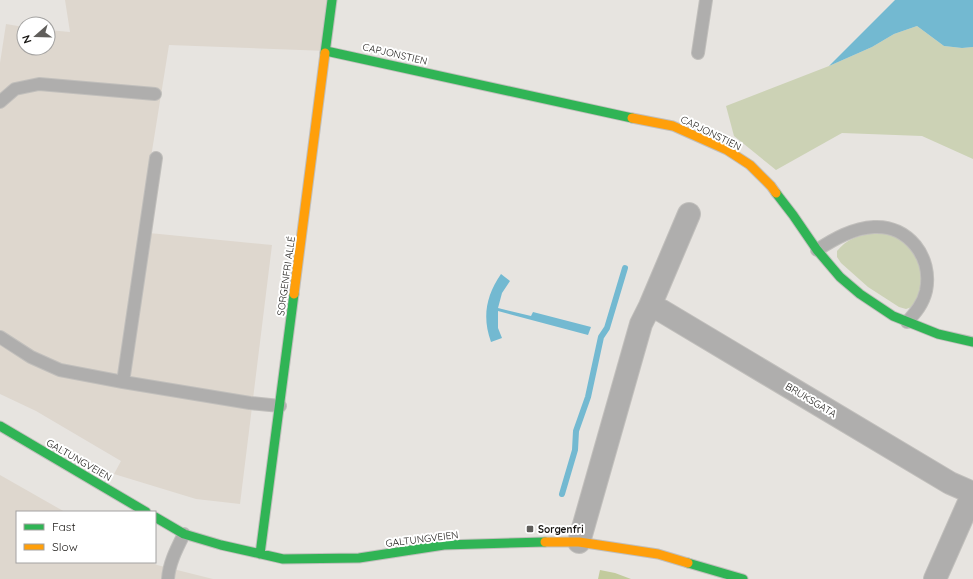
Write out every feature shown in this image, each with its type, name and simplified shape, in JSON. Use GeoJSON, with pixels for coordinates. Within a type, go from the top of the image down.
{"type":"FeatureCollection","features":[{"type":"Feature","properties":{"kind":"street","name":"SORGENFRI ALLÉ"},"geometry":{"type":"LineString","coordinates":[[260,554],[332,0]]}},
{"type":"Feature","properties":{"kind":"street","name":"CAPJONSTIEN"},"geometry":{"type":"LineString","coordinates":[[326,51],[673,126],[727,150],[750,165],[771,186],[817,250],[840,277],[860,294],[893,316],[907,322],[938,334],[973,342]]}},
{"type":"Feature","properties":{"kind":"street"},"geometry":{"type":"LineString","coordinates":[[579,542],[641,324],[689,214]]}},
{"type":"Feature","properties":{"kind":"street","name":"BRUKSGATA"},"geometry":{"type":"LineString","coordinates":[[650,306],[662,311],[950,483],[973,493]]}},
{"type":"Feature","properties":{"kind":"street","name":"GALTUNGVEIEN"},"geometry":{"type":"LineString","coordinates":[[0,426],[144,511]]}},
{"type":"Feature","properties":{"kind":"street"},"geometry":{"type":"LineString","coordinates":[[935,579],[973,493]]}},
{"type":"Feature","properties":{"kind":"street","name":"GALTUNGVEIEN"},"geometry":{"type":"LineString","coordinates":[[156,518],[184,534],[222,545],[283,559],[359,558],[444,545],[579,542],[658,554],[743,579]]}},
{"type":"Feature","properties":{"kind":"lane"},"geometry":{"type":"LineString","coordinates":[[698,53],[706,0]]}},
{"type":"Feature","properties":{"kind":"lane"},"geometry":{"type":"LineString","coordinates":[[0,102],[16,89],[39,84],[155,94]]}},
{"type":"Feature","properties":{"kind":"lane"},"geometry":{"type":"LineString","coordinates":[[123,382],[156,158]]}},
{"type":"Feature","properties":{"kind":"lane"},"geometry":{"type":"LineString","coordinates":[[817,250],[845,234],[860,228],[885,227],[896,230],[905,235],[919,250],[924,261],[927,279],[926,290],[922,302],[907,322]]}},
{"type":"Feature","properties":{"kind":"lane"},"geometry":{"type":"LineString","coordinates":[[0,337],[31,357],[60,370],[250,403],[280,406]]}},
{"type":"Feature","properties":{"kind":"lane"},"geometry":{"type":"LineString","coordinates":[[168,579],[175,552],[184,534]]}},
{"type":"Feature","properties":{"kind":"shaded area"},"geometry":{"type":"Polygon","coordinates":[[[65,0],[332,0],[327,51],[169,45],[139,232],[272,245],[240,504],[196,499],[114,474],[121,461],[36,411],[0,394],[0,63],[6,24],[16,26],[16,56],[56,56],[56,31],[70,32],[65,0]]]}},
{"type":"Feature","properties":{"kind":"shaded area"},"geometry":{"type":"Polygon","coordinates":[[[0,475],[63,511],[16,511],[16,563],[154,563],[213,579],[0,579],[0,475]]]}},
{"type":"Feature","properties":{"kind":"green space"},"geometry":{"type":"Polygon","coordinates":[[[917,26],[944,46],[962,48],[973,47],[973,159],[922,136],[842,133],[776,170],[734,136],[726,106],[829,66],[872,47],[894,34],[917,26]]]}},
{"type":"Feature","properties":{"kind":"green space"},"geometry":{"type":"Polygon","coordinates":[[[873,233],[886,234],[900,239],[906,244],[918,261],[922,282],[921,289],[912,307],[906,309],[899,307],[868,287],[841,263],[837,257],[837,251],[849,241],[857,237],[873,233]]]}},
{"type":"Feature","properties":{"kind":"green space"},"geometry":{"type":"Polygon","coordinates":[[[600,570],[615,573],[631,579],[598,579],[600,570]]]}},
{"type":"Feature","properties":{"kind":"water"},"geometry":{"type":"Polygon","coordinates":[[[895,0],[973,0],[973,47],[962,48],[944,46],[917,26],[894,34],[872,47],[829,66],[895,0]]]}},
{"type":"Feature","properties":{"kind":"water"},"geometry":{"type":"Polygon","coordinates":[[[501,274],[510,281],[502,293],[498,308],[531,316],[533,312],[591,327],[588,335],[498,311],[498,328],[502,338],[491,342],[488,333],[486,315],[487,307],[492,290],[501,274]]]}},
{"type":"Feature","properties":{"kind":"waterway"},"geometry":{"type":"LineString","coordinates":[[562,494],[575,450],[576,431],[588,397],[601,337],[607,328],[625,268]]}},
{"type":"Feature","properties":{"kind":"traffic: fast"},"geometry":{"type":"LineString","coordinates":[[325,53],[332,0]]}},
{"type":"Feature","properties":{"kind":"traffic: fast"},"geometry":{"type":"LineString","coordinates":[[326,51],[632,118]]}},
{"type":"Feature","properties":{"kind":"traffic: fast"},"geometry":{"type":"LineString","coordinates":[[776,193],[817,250],[840,277],[860,294],[893,316],[938,334],[973,342]]}},
{"type":"Feature","properties":{"kind":"traffic: fast"},"geometry":{"type":"LineString","coordinates":[[260,554],[294,294]]}},
{"type":"Feature","properties":{"kind":"traffic: fast"},"geometry":{"type":"LineString","coordinates":[[0,426],[144,511]]}},
{"type":"Feature","properties":{"kind":"traffic: fast"},"geometry":{"type":"LineString","coordinates":[[156,518],[184,534],[221,545],[283,559],[359,558],[444,545],[545,542]]}},
{"type":"Feature","properties":{"kind":"traffic: fast"},"geometry":{"type":"LineString","coordinates":[[688,563],[743,579]]}},
{"type":"Feature","properties":{"kind":"traffic: slow"},"geometry":{"type":"LineString","coordinates":[[294,294],[325,53]]}},
{"type":"Feature","properties":{"kind":"traffic: slow"},"geometry":{"type":"LineString","coordinates":[[632,118],[673,126],[727,150],[750,165],[776,193]]}},
{"type":"Feature","properties":{"kind":"traffic: slow"},"geometry":{"type":"LineString","coordinates":[[545,542],[579,542],[658,554],[688,563]]}},
{"type":"Feature","properties":{"kind":"place","name":"Sorgenfri"},"geometry":{"type":"Point","coordinates":[530,529]}}]}
